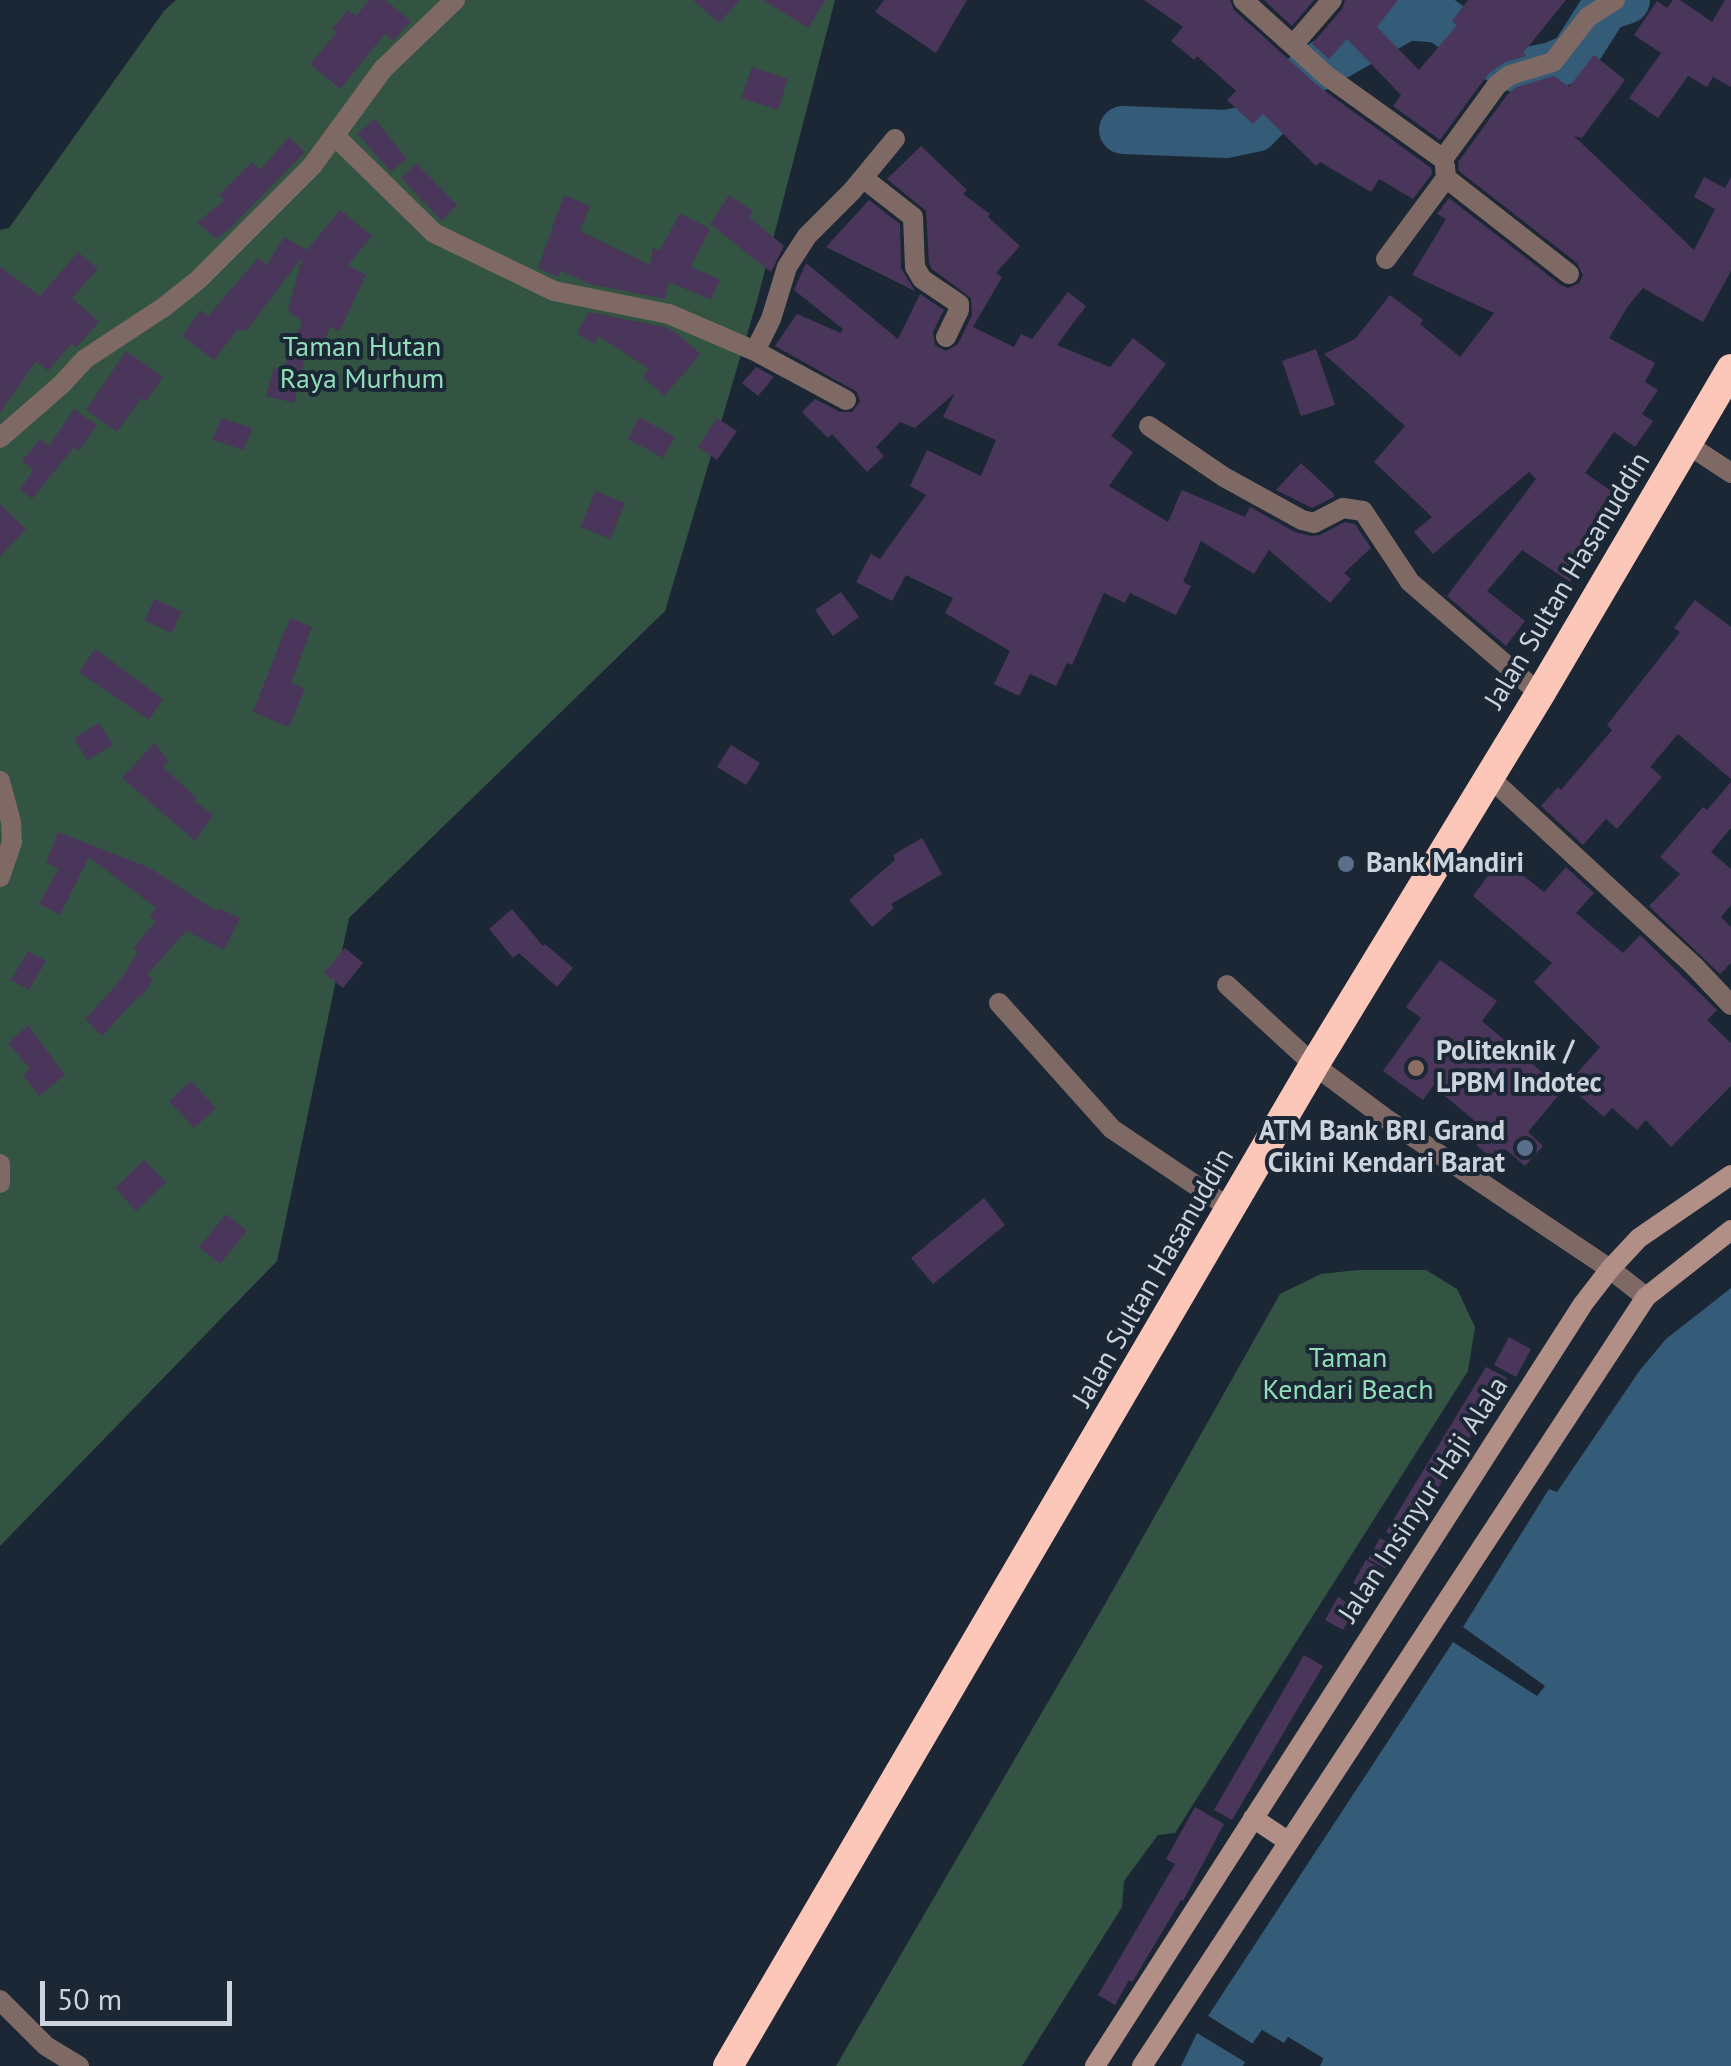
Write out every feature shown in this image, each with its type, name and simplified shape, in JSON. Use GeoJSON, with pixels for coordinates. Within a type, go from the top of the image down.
{"type":"FeatureCollection","features":[{"type":"Feature","properties":{"kind":"highway","name":"Jalan Sultan Hasanuddin"},"geometry":{"type":"LineString","coordinates":[[728,2066],[1314,1066],[1731,370]]}},
{"type":"Feature","properties":{"kind":"main road","name":"Jalan Insinyur Haji Alala"},"geometry":{"type":"LineString","coordinates":[[1095,2066],[1583,1304],[1640,1238],[1731,1175]]}},
{"type":"Feature","properties":{"kind":"main road"},"geometry":{"type":"LineString","coordinates":[[1142,2066],[1646,1297],[1731,1230]]}},
{"type":"Feature","properties":{"kind":"main road"},"geometry":{"type":"LineString","coordinates":[[1253,1818],[1290,1842]]}},
{"type":"Feature","properties":{"kind":"street"},"geometry":{"type":"LineString","coordinates":[[0,438],[85,359],[164,308],[198,280],[312,166],[384,70],[454,0]]}},
{"type":"Feature","properties":{"kind":"street"},"geometry":{"type":"LineString","coordinates":[[1243,0],[1320,70],[1568,274]]}},
{"type":"Feature","properties":{"kind":"street"},"geometry":{"type":"LineString","coordinates":[[1294,45],[1332,0]]}},
{"type":"Feature","properties":{"kind":"street"},"geometry":{"type":"LineString","coordinates":[[1386,259],[1497,85],[1510,74],[1553,62],[1588,17],[1615,0]]}},
{"type":"Feature","properties":{"kind":"street"},"geometry":{"type":"LineString","coordinates":[[336,137],[434,233],[554,291],[669,314],[755,351],[846,400]]}},
{"type":"Feature","properties":{"kind":"street"},"geometry":{"type":"LineString","coordinates":[[755,351],[771,319],[786,267],[807,236],[894,139]]}},
{"type":"Feature","properties":{"kind":"street"},"geometry":{"type":"LineString","coordinates":[[863,178],[913,216],[915,268],[922,280],[960,306],[946,338]]}},
{"type":"Feature","properties":{"kind":"street"},"geometry":{"type":"LineString","coordinates":[[1149,426],[1224,476],[1302,520],[1314,523],[1343,508],[1363,511],[1410,582],[1540,694]]}},
{"type":"Feature","properties":{"kind":"street"},"geometry":{"type":"LineString","coordinates":[[1687,444],[1731,474]]}},
{"type":"Feature","properties":{"kind":"street"},"geometry":{"type":"LineString","coordinates":[[1488,776],[1693,965],[1731,1005]]}},
{"type":"Feature","properties":{"kind":"street"},"geometry":{"type":"LineString","coordinates":[[0,780],[12,842],[0,877]]}},
{"type":"Feature","properties":{"kind":"street"},"geometry":{"type":"LineString","coordinates":[[1227,985],[1314,1066],[1646,1297]]}},
{"type":"Feature","properties":{"kind":"street"},"geometry":{"type":"LineString","coordinates":[[999,1003],[1112,1130],[1231,1209]]}},
{"type":"Feature","properties":{"kind":"street"},"geometry":{"type":"LineString","coordinates":[[0,1164],[0,1183]]}},
{"type":"Feature","properties":{"kind":"street"},"geometry":{"type":"LineString","coordinates":[[0,2000],[46,2046],[79,2066]]}},
{"type":"Feature","properties":{"kind":"green space","name":"Taman Hutan Raya Murhum"},"geometry":{"type":"Polygon","coordinates":[[[176,0],[835,0],[757,301],[665,611],[349,918],[277,1261],[0,1546],[0,230],[9,228],[164,11],[176,0]]]}},
{"type":"Feature","properties":{"kind":"green space","name":"Taman Kendari Beach"},"geometry":{"type":"Polygon","coordinates":[[[1426,1270],[1457,1289],[1475,1327],[1468,1371],[1175,1833],[1158,1835],[1124,1881],[1122,1907],[1022,2066],[836,2066],[1280,1294],[1321,1274],[1426,1270]]]}},
{"type":"Feature","properties":{"kind":"water"},"geometry":{"type":"Polygon","coordinates":[[[1731,1288],[1731,2066],[1320,2066],[1323,2059],[1288,2037],[1284,2044],[1262,2030],[1253,2044],[1208,2016],[1453,1642],[1537,1696],[1545,1686],[1463,1627],[1549,1489],[1557,1492],[1640,1370],[1666,1339],[1731,1288]]]}},
{"type":"Feature","properties":{"kind":"water"},"geometry":{"type":"Polygon","coordinates":[[[1197,2033],[1245,2062],[1243,2066],[1181,2066],[1197,2033]]]}},
{"type":"Feature","properties":{"kind":"pier"},"geometry":{"type":"Polygon","coordinates":[[[1208,2016],[1252,2044],[1262,2030],[1284,2043],[1288,2037],[1323,2058],[1320,2066],[1314,2066],[1316,2060],[1290,2044],[1283,2048],[1263,2037],[1256,2048],[1251,2048],[1205,2021],[1208,2016]]]}},
{"type":"Feature","properties":{"kind":"building"},"geometry":{"type":"Polygon","coordinates":[[[369,0],[385,0],[411,21],[393,41],[385,34],[340,89],[310,64],[336,33],[332,29],[348,10],[356,16],[369,0]]]}},
{"type":"Feature","properties":{"kind":"building"},"geometry":{"type":"Polygon","coordinates":[[[693,0],[740,0],[719,23],[693,0]]]}},
{"type":"Feature","properties":{"kind":"building"},"geometry":{"type":"Polygon","coordinates":[[[763,0],[826,0],[808,28],[763,0]]]}},
{"type":"Feature","properties":{"kind":"building"},"geometry":{"type":"Polygon","coordinates":[[[884,0],[967,0],[936,53],[875,12],[884,0]]]}},
{"type":"Feature","properties":{"kind":"building"},"geometry":{"type":"Polygon","coordinates":[[[1144,0],[1230,0],[1234,10],[1318,86],[1431,168],[1432,174],[1413,199],[1379,179],[1371,192],[1320,162],[1316,166],[1263,114],[1253,124],[1227,100],[1236,91],[1197,56],[1194,60],[1171,41],[1183,27],[1144,0]]]}},
{"type":"Feature","properties":{"kind":"building"},"geometry":{"type":"Polygon","coordinates":[[[1264,0],[1314,0],[1292,26],[1264,0]]]}},
{"type":"Feature","properties":{"kind":"building"},"geometry":{"type":"Polygon","coordinates":[[[1345,0],[1398,0],[1377,27],[1419,70],[1457,25],[1452,21],[1468,0],[1566,0],[1523,53],[1527,56],[1505,62],[1488,74],[1440,140],[1393,106],[1401,95],[1347,39],[1329,59],[1312,44],[1345,0]]]}},
{"type":"Feature","properties":{"kind":"building"},"geometry":{"type":"Polygon","coordinates":[[[1673,0],[1680,0],[1712,22],[1725,0],[1731,0],[1731,87],[1713,77],[1707,87],[1688,76],[1658,118],[1629,98],[1661,53],[1634,35],[1657,1],[1667,8],[1673,0]]]}},
{"type":"Feature","properties":{"kind":"building"},"geometry":{"type":"Polygon","coordinates":[[[1594,55],[1625,80],[1582,138],[1574,136],[1694,250],[1715,209],[1694,197],[1704,177],[1725,188],[1731,177],[1731,271],[1703,322],[1643,288],[1628,306],[1609,338],[1655,363],[1645,382],[1658,390],[1642,414],[1653,421],[1635,447],[1614,432],[1585,473],[1617,495],[1597,523],[1606,529],[1570,582],[1522,550],[1487,591],[1525,621],[1506,646],[1447,596],[1536,479],[1529,472],[1433,554],[1414,532],[1432,517],[1374,462],[1405,426],[1324,354],[1355,339],[1390,295],[1423,320],[1420,324],[1460,357],[1494,313],[1412,275],[1446,219],[1437,214],[1449,198],[1561,285],[1568,288],[1579,283],[1583,275],[1577,263],[1459,171],[1458,162],[1516,87],[1554,76],[1569,87],[1594,55]]]}},
{"type":"Feature","properties":{"kind":"building"},"geometry":{"type":"Polygon","coordinates":[[[752,67],[788,79],[778,110],[741,98],[752,67]]]}},
{"type":"Feature","properties":{"kind":"building"},"geometry":{"type":"Polygon","coordinates":[[[375,119],[407,159],[391,172],[357,133],[375,119]]]}},
{"type":"Feature","properties":{"kind":"building"},"geometry":{"type":"Polygon","coordinates":[[[289,137],[305,152],[231,227],[217,239],[197,223],[224,200],[219,195],[252,162],[260,170],[289,137]]]}},
{"type":"Feature","properties":{"kind":"building"},"geometry":{"type":"Polygon","coordinates":[[[921,146],[967,190],[963,194],[990,214],[988,217],[1020,246],[996,273],[1002,277],[973,327],[1014,347],[1021,334],[1032,339],[1068,292],[1086,306],[1057,345],[1110,367],[1133,338],[1166,364],[1111,436],[1133,452],[1109,486],[1168,522],[1182,490],[1245,517],[1250,507],[1295,532],[1311,536],[1345,522],[1355,524],[1371,548],[1344,573],[1351,579],[1330,603],[1269,550],[1254,574],[1201,541],[1183,582],[1191,586],[1176,615],[1130,593],[1125,603],[1104,593],[1072,665],[1067,663],[1056,686],[1030,674],[1019,696],[994,684],[1010,651],[945,613],[953,598],[906,575],[892,601],[856,582],[871,554],[880,559],[926,495],[910,486],[927,450],[981,476],[996,440],[943,417],[955,393],[915,428],[900,422],[876,447],[884,456],[867,472],[832,434],[828,438],[802,412],[815,399],[840,412],[852,412],[860,401],[857,392],[775,346],[797,314],[841,333],[843,329],[794,290],[806,263],[898,339],[920,294],[944,310],[933,332],[935,345],[946,351],[958,344],[972,315],[971,298],[932,269],[926,211],[887,179],[921,146]]]}},
{"type":"Feature","properties":{"kind":"building"},"geometry":{"type":"Polygon","coordinates":[[[416,163],[457,205],[442,221],[401,178],[416,163]]]}},
{"type":"Feature","properties":{"kind":"building"},"geometry":{"type":"Polygon","coordinates":[[[564,195],[590,206],[580,231],[650,265],[653,248],[660,250],[680,213],[710,229],[691,267],[720,280],[711,300],[669,282],[665,299],[590,284],[561,271],[558,277],[538,268],[564,195]]]}},
{"type":"Feature","properties":{"kind":"building"},"geometry":{"type":"Polygon","coordinates":[[[729,195],[753,211],[749,217],[784,246],[771,272],[710,224],[729,195]]]}},
{"type":"Feature","properties":{"kind":"building"},"geometry":{"type":"Polygon","coordinates":[[[869,200],[900,224],[901,268],[915,291],[826,247],[869,200]]]}},
{"type":"Feature","properties":{"kind":"building"},"geometry":{"type":"Polygon","coordinates":[[[340,210],[372,236],[348,265],[366,275],[340,331],[330,327],[318,357],[306,352],[294,403],[266,396],[274,368],[283,370],[302,322],[288,311],[302,257],[246,331],[237,330],[214,360],[182,336],[201,310],[208,316],[258,258],[267,265],[284,237],[307,250],[340,210]]]}},
{"type":"Feature","properties":{"kind":"building"},"geometry":{"type":"Polygon","coordinates":[[[78,252],[98,269],[72,298],[99,322],[76,348],[71,344],[48,371],[36,361],[0,413],[0,267],[40,296],[78,252]]]}},
{"type":"Feature","properties":{"kind":"building"},"geometry":{"type":"Polygon","coordinates":[[[589,312],[665,327],[701,354],[664,396],[643,377],[649,369],[599,336],[595,344],[577,334],[589,312]]]}},
{"type":"Feature","properties":{"kind":"building"},"geometry":{"type":"Polygon","coordinates":[[[1316,349],[1335,405],[1301,416],[1282,361],[1316,349]]]}},
{"type":"Feature","properties":{"kind":"building"},"geometry":{"type":"Polygon","coordinates":[[[126,351],[163,377],[146,401],[141,398],[117,432],[86,410],[126,351]]]}},
{"type":"Feature","properties":{"kind":"building"},"geometry":{"type":"Polygon","coordinates":[[[756,367],[774,377],[758,396],[742,383],[756,367]]]}},
{"type":"Feature","properties":{"kind":"building"},"geometry":{"type":"Polygon","coordinates":[[[74,409],[97,425],[79,451],[74,447],[32,499],[20,490],[33,470],[22,461],[40,439],[49,446],[74,409]]]}},
{"type":"Feature","properties":{"kind":"building"},"geometry":{"type":"Polygon","coordinates":[[[639,417],[675,437],[663,458],[628,439],[639,417]]]}},
{"type":"Feature","properties":{"kind":"building"},"geometry":{"type":"Polygon","coordinates":[[[221,418],[252,428],[244,450],[213,440],[221,418]]]}},
{"type":"Feature","properties":{"kind":"building"},"geometry":{"type":"Polygon","coordinates":[[[717,418],[737,431],[717,460],[698,447],[717,418]]]}},
{"type":"Feature","properties":{"kind":"building"},"geometry":{"type":"Polygon","coordinates":[[[1301,463],[1334,497],[1312,508],[1276,490],[1301,463]]]}},
{"type":"Feature","properties":{"kind":"building"},"geometry":{"type":"Polygon","coordinates":[[[595,491],[625,503],[610,539],[581,527],[595,491]]]}},
{"type":"Feature","properties":{"kind":"building"},"geometry":{"type":"Polygon","coordinates":[[[0,504],[26,529],[0,557],[0,504]]]}},
{"type":"Feature","properties":{"kind":"building"},"geometry":{"type":"Polygon","coordinates":[[[841,592],[859,617],[833,636],[815,610],[841,592]]]}},
{"type":"Feature","properties":{"kind":"building"},"geometry":{"type":"Polygon","coordinates":[[[154,599],[181,611],[172,633],[145,621],[154,599]]]}},
{"type":"Feature","properties":{"kind":"building"},"geometry":{"type":"Polygon","coordinates":[[[1695,600],[1731,627],[1731,779],[1678,734],[1650,767],[1662,777],[1617,829],[1606,819],[1583,845],[1541,806],[1558,787],[1561,790],[1612,730],[1607,725],[1680,632],[1674,628],[1695,600]]]}},
{"type":"Feature","properties":{"kind":"building"},"geometry":{"type":"Polygon","coordinates":[[[290,618],[312,627],[291,683],[305,689],[289,727],[253,712],[290,618]]]}},
{"type":"Feature","properties":{"kind":"building"},"geometry":{"type":"Polygon","coordinates":[[[95,649],[163,699],[149,720],[79,672],[95,649]]]}},
{"type":"Feature","properties":{"kind":"building"},"geometry":{"type":"Polygon","coordinates":[[[99,723],[113,745],[87,760],[74,738],[99,723]]]}},
{"type":"Feature","properties":{"kind":"building"},"geometry":{"type":"Polygon","coordinates":[[[154,743],[169,761],[163,767],[197,798],[194,801],[213,815],[195,841],[122,778],[154,743]]]}},
{"type":"Feature","properties":{"kind":"building"},"geometry":{"type":"Polygon","coordinates":[[[731,745],[760,763],[746,785],[717,767],[731,745]]]}},
{"type":"Feature","properties":{"kind":"building"},"geometry":{"type":"Polygon","coordinates":[[[1731,782],[1731,828],[1711,852],[1731,869],[1731,905],[1721,917],[1731,927],[1731,963],[1720,974],[1649,906],[1680,874],[1660,857],[1703,807],[1707,810],[1731,782]]]}},
{"type":"Feature","properties":{"kind":"building"},"geometry":{"type":"Polygon","coordinates":[[[58,832],[150,868],[216,911],[218,908],[240,918],[224,950],[186,931],[147,975],[153,979],[142,997],[102,1036],[85,1019],[119,982],[138,952],[133,948],[156,921],[150,917],[156,908],[89,857],[60,915],[39,904],[59,868],[46,863],[58,832]]]}},
{"type":"Feature","properties":{"kind":"building"},"geometry":{"type":"Polygon","coordinates":[[[922,838],[942,874],[891,904],[894,908],[872,927],[849,900],[895,860],[893,855],[922,838]]]}},
{"type":"Feature","properties":{"kind":"building"},"geometry":{"type":"Polygon","coordinates":[[[1501,858],[1544,892],[1566,867],[1594,893],[1576,913],[1623,953],[1640,935],[1717,1010],[1707,1020],[1731,1043],[1731,1086],[1671,1147],[1646,1120],[1637,1130],[1612,1108],[1604,1117],[1567,1085],[1600,1047],[1534,982],[1552,963],[1473,896],[1501,858]]]}},
{"type":"Feature","properties":{"kind":"building"},"geometry":{"type":"Polygon","coordinates":[[[512,909],[543,946],[573,968],[557,987],[519,953],[513,958],[489,929],[512,909]]]}},
{"type":"Feature","properties":{"kind":"building"},"geometry":{"type":"Polygon","coordinates":[[[345,948],[363,963],[343,988],[324,973],[345,948]]]}},
{"type":"Feature","properties":{"kind":"building"},"geometry":{"type":"Polygon","coordinates":[[[28,951],[46,961],[29,990],[11,980],[28,951]]]}},
{"type":"Feature","properties":{"kind":"building"},"geometry":{"type":"Polygon","coordinates":[[[1440,960],[1497,1001],[1482,1021],[1563,1090],[1528,1132],[1543,1146],[1525,1166],[1505,1149],[1495,1161],[1476,1145],[1488,1132],[1433,1086],[1423,1100],[1383,1071],[1421,1018],[1406,1007],[1440,960]]]}},
{"type":"Feature","properties":{"kind":"building"},"geometry":{"type":"Polygon","coordinates":[[[28,1025],[65,1075],[39,1096],[23,1075],[30,1069],[8,1043],[28,1025]]]}},
{"type":"Feature","properties":{"kind":"building"},"geometry":{"type":"Polygon","coordinates":[[[191,1081],[216,1108],[194,1128],[169,1101],[191,1081]]]}},
{"type":"Feature","properties":{"kind":"building"},"geometry":{"type":"Polygon","coordinates":[[[144,1160],[166,1182],[136,1211],[115,1188],[144,1160]]]}},
{"type":"Feature","properties":{"kind":"building"},"geometry":{"type":"Polygon","coordinates":[[[984,1198],[1005,1225],[933,1284],[911,1258],[984,1198]]]}},
{"type":"Feature","properties":{"kind":"building"},"geometry":{"type":"Polygon","coordinates":[[[226,1214],[247,1231],[220,1264],[199,1247],[226,1214]]]}},
{"type":"Feature","properties":{"kind":"building"},"geometry":{"type":"Polygon","coordinates":[[[1509,1337],[1531,1349],[1516,1377],[1494,1365],[1509,1337]]]}},
{"type":"Feature","properties":{"kind":"building"},"geometry":{"type":"Polygon","coordinates":[[[1486,1367],[1507,1378],[1404,1542],[1386,1532],[1486,1367]]]}},
{"type":"Feature","properties":{"kind":"building"},"geometry":{"type":"Polygon","coordinates":[[[1380,1538],[1398,1548],[1386,1569],[1368,1559],[1380,1538]]]}},
{"type":"Feature","properties":{"kind":"building"},"geometry":{"type":"Polygon","coordinates":[[[1366,1560],[1383,1570],[1370,1592],[1353,1583],[1366,1560]]]}},
{"type":"Feature","properties":{"kind":"building"},"geometry":{"type":"Polygon","coordinates":[[[1338,1597],[1356,1608],[1343,1630],[1325,1620],[1338,1597]]]}},
{"type":"Feature","properties":{"kind":"building"},"geometry":{"type":"Polygon","coordinates":[[[1304,1655],[1323,1666],[1232,1820],[1214,1810],[1304,1655]]]}},
{"type":"Feature","properties":{"kind":"building"},"geometry":{"type":"Polygon","coordinates":[[[1195,1807],[1224,1824],[1183,1901],[1115,2005],[1098,1995],[1175,1864],[1166,1859],[1195,1807]]]}},
{"type":"Feature","properties":{"kind":"waterway"},"geometry":{"type":"LineString","coordinates":[[1123,130],[1226,134],[1255,128],[1310,71],[1407,16],[1440,19],[1492,56],[1524,72],[1552,66],[1573,57],[1605,7],[1626,0]]}},
{"type":"Feature","properties":{"kind":"place","name":"Bank Mandiri"},"geometry":{"type":"Point","coordinates":[1346,864]}},
{"type":"Feature","properties":{"kind":"place","name":"Politeknik / LPBM Indotec"},"geometry":{"type":"Point","coordinates":[1416,1068]}},
{"type":"Feature","properties":{"kind":"place","name":"ATM Bank BRI Grand Cikini Kendari Barat"},"geometry":{"type":"Point","coordinates":[1525,1148]}}]}
